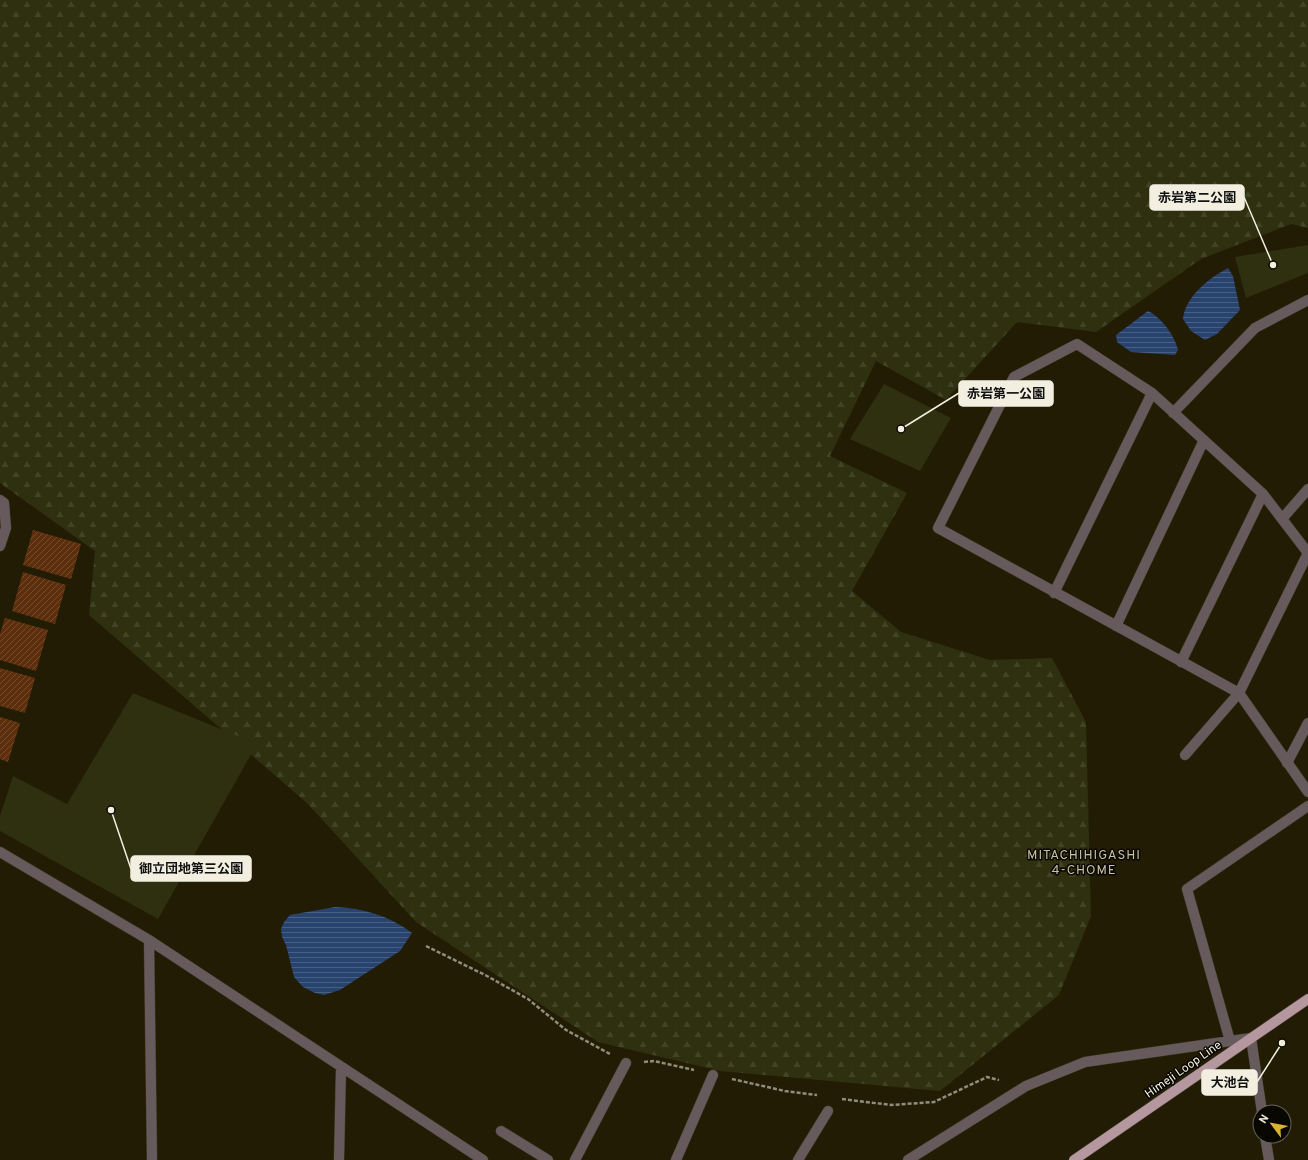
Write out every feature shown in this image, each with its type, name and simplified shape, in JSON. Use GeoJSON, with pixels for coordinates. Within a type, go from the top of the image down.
{"type":"FeatureCollection","features":[{"type":"Feature","properties":{"kind":"main road","name":"Himeji Loop Line"},"geometry":{"type":"LineString","coordinates":[[1074,1160],[1308,999]]}},
{"type":"Feature","properties":{"kind":"street"},"geometry":{"type":"LineString","coordinates":[[1173,413],[1255,328],[1308,300]]}},
{"type":"Feature","properties":{"kind":"street"},"geometry":{"type":"LineString","coordinates":[[1185,755],[1239,694],[1308,553],[1263,494],[1204,440],[1152,393],[1077,344],[1014,377],[938,528],[1239,694],[1308,792]]}},
{"type":"Feature","properties":{"kind":"street"},"geometry":{"type":"LineString","coordinates":[[1054,592],[1152,393]]}},
{"type":"Feature","properties":{"kind":"street"},"geometry":{"type":"LineString","coordinates":[[1116,626],[1204,440]]}},
{"type":"Feature","properties":{"kind":"street"},"geometry":{"type":"LineString","coordinates":[[1282,519],[1308,489]]}},
{"type":"Feature","properties":{"kind":"street"},"geometry":{"type":"LineString","coordinates":[[1181,662],[1263,494]]}},
{"type":"Feature","properties":{"kind":"street"},"geometry":{"type":"LineString","coordinates":[[0,500],[4,503],[6,528],[0,546]]}},
{"type":"Feature","properties":{"kind":"street"},"geometry":{"type":"LineString","coordinates":[[1287,763],[1308,723]]}},
{"type":"Feature","properties":{"kind":"street"},"geometry":{"type":"LineString","coordinates":[[1230,1041],[1187,889],[1308,806]]}},
{"type":"Feature","properties":{"kind":"street"},"geometry":{"type":"LineString","coordinates":[[0,852],[149,940],[341,1068],[483,1160]]}},
{"type":"Feature","properties":{"kind":"street"},"geometry":{"type":"LineString","coordinates":[[149,940],[152,1160]]}},
{"type":"Feature","properties":{"kind":"street"},"geometry":{"type":"LineString","coordinates":[[908,1160],[1026,1086],[1085,1062],[1251,1038],[1261,1104]]}},
{"type":"Feature","properties":{"kind":"street"},"geometry":{"type":"LineString","coordinates":[[575,1160],[626,1064]]}},
{"type":"Feature","properties":{"kind":"street"},"geometry":{"type":"LineString","coordinates":[[339,1160],[341,1068]]}},
{"type":"Feature","properties":{"kind":"street"},"geometry":{"type":"LineString","coordinates":[[676,1160],[713,1075]]}},
{"type":"Feature","properties":{"kind":"street"},"geometry":{"type":"LineString","coordinates":[[798,1160],[828,1112]]}},
{"type":"Feature","properties":{"kind":"street"},"geometry":{"type":"LineString","coordinates":[[501,1131],[548,1160]]}},
{"type":"Feature","properties":{"kind":"street"},"geometry":{"type":"LineString","coordinates":[[1266,1144],[1269,1160]]}},
{"type":"Feature","properties":{"kind":"green space"},"geometry":{"type":"Polygon","coordinates":[[[0,0],[1308,0],[1308,228],[1291,224],[1201,259],[1096,332],[1017,322],[946,400],[876,361],[830,456],[907,493],[852,591],[901,632],[990,660],[1052,658],[1086,722],[1091,916],[1059,995],[940,1091],[720,1071],[598,1042],[416,922],[307,803],[89,615],[95,551],[0,483],[0,0]]]}},
{"type":"Feature","properties":{"kind":"green space"},"geometry":{"type":"Polygon","coordinates":[[[1308,245],[1308,273],[1246,298],[1235,257],[1308,245]]]}},
{"type":"Feature","properties":{"kind":"green space"},"geometry":{"type":"Polygon","coordinates":[[[884,384],[951,418],[920,471],[850,439],[884,384]]]}},
{"type":"Feature","properties":{"kind":"green space"},"geometry":{"type":"Polygon","coordinates":[[[133,693],[257,744],[158,919],[0,831],[0,816],[13,776],[67,804],[133,693]]]}},
{"type":"Feature","properties":{"kind":"water"},"geometry":{"type":"Polygon","coordinates":[[[1228,268],[1233,276],[1240,310],[1217,334],[1205,340],[1191,331],[1183,319],[1185,311],[1188,303],[1199,289],[1213,277],[1228,268]]]}},
{"type":"Feature","properties":{"kind":"water"},"geometry":{"type":"Polygon","coordinates":[[[1148,311],[1158,318],[1171,333],[1178,350],[1175,355],[1131,352],[1117,342],[1116,335],[1148,311]]]}},
{"type":"Feature","properties":{"kind":"water"},"geometry":{"type":"Polygon","coordinates":[[[335,907],[356,909],[376,914],[395,922],[412,933],[400,951],[340,990],[324,995],[315,993],[303,987],[294,977],[281,929],[284,922],[290,915],[335,907]]]}},
{"type":"Feature","properties":{"kind":"building"},"geometry":{"type":"Polygon","coordinates":[[[33,530],[81,544],[71,579],[23,565],[33,530]]]}},
{"type":"Feature","properties":{"kind":"building"},"geometry":{"type":"Polygon","coordinates":[[[23,572],[66,585],[55,624],[12,611],[23,572]]]}},
{"type":"Feature","properties":{"kind":"building"},"geometry":{"type":"Polygon","coordinates":[[[5,618],[48,630],[36,671],[0,660],[0,634],[5,618]]]}},
{"type":"Feature","properties":{"kind":"building"},"geometry":{"type":"Polygon","coordinates":[[[0,668],[35,678],[25,713],[0,706],[0,668]]]}},
{"type":"Feature","properties":{"kind":"building"},"geometry":{"type":"Polygon","coordinates":[[[0,717],[20,723],[8,762],[0,759],[0,717]]]}},
{"type":"Feature","properties":{"kind":"place","name":"赤岩第二公園"},"geometry":{"type":"Point","coordinates":[1273,265]}},
{"type":"Feature","properties":{"kind":"place","name":"赤岩第一公園"},"geometry":{"type":"Point","coordinates":[901,429]}},
{"type":"Feature","properties":{"kind":"place","name":"御立団地第三公園"},"geometry":{"type":"Point","coordinates":[111,810]}},
{"type":"Feature","properties":{"kind":"place","name":"大池台"},"geometry":{"type":"Point","coordinates":[1282,1043]}},
{"type":"Feature","properties":{"kind":"district","name":"MITACHIHIGASHI 4-CHOME"},"geometry":{"type":"Point","coordinates":[1084,862]}}]}
